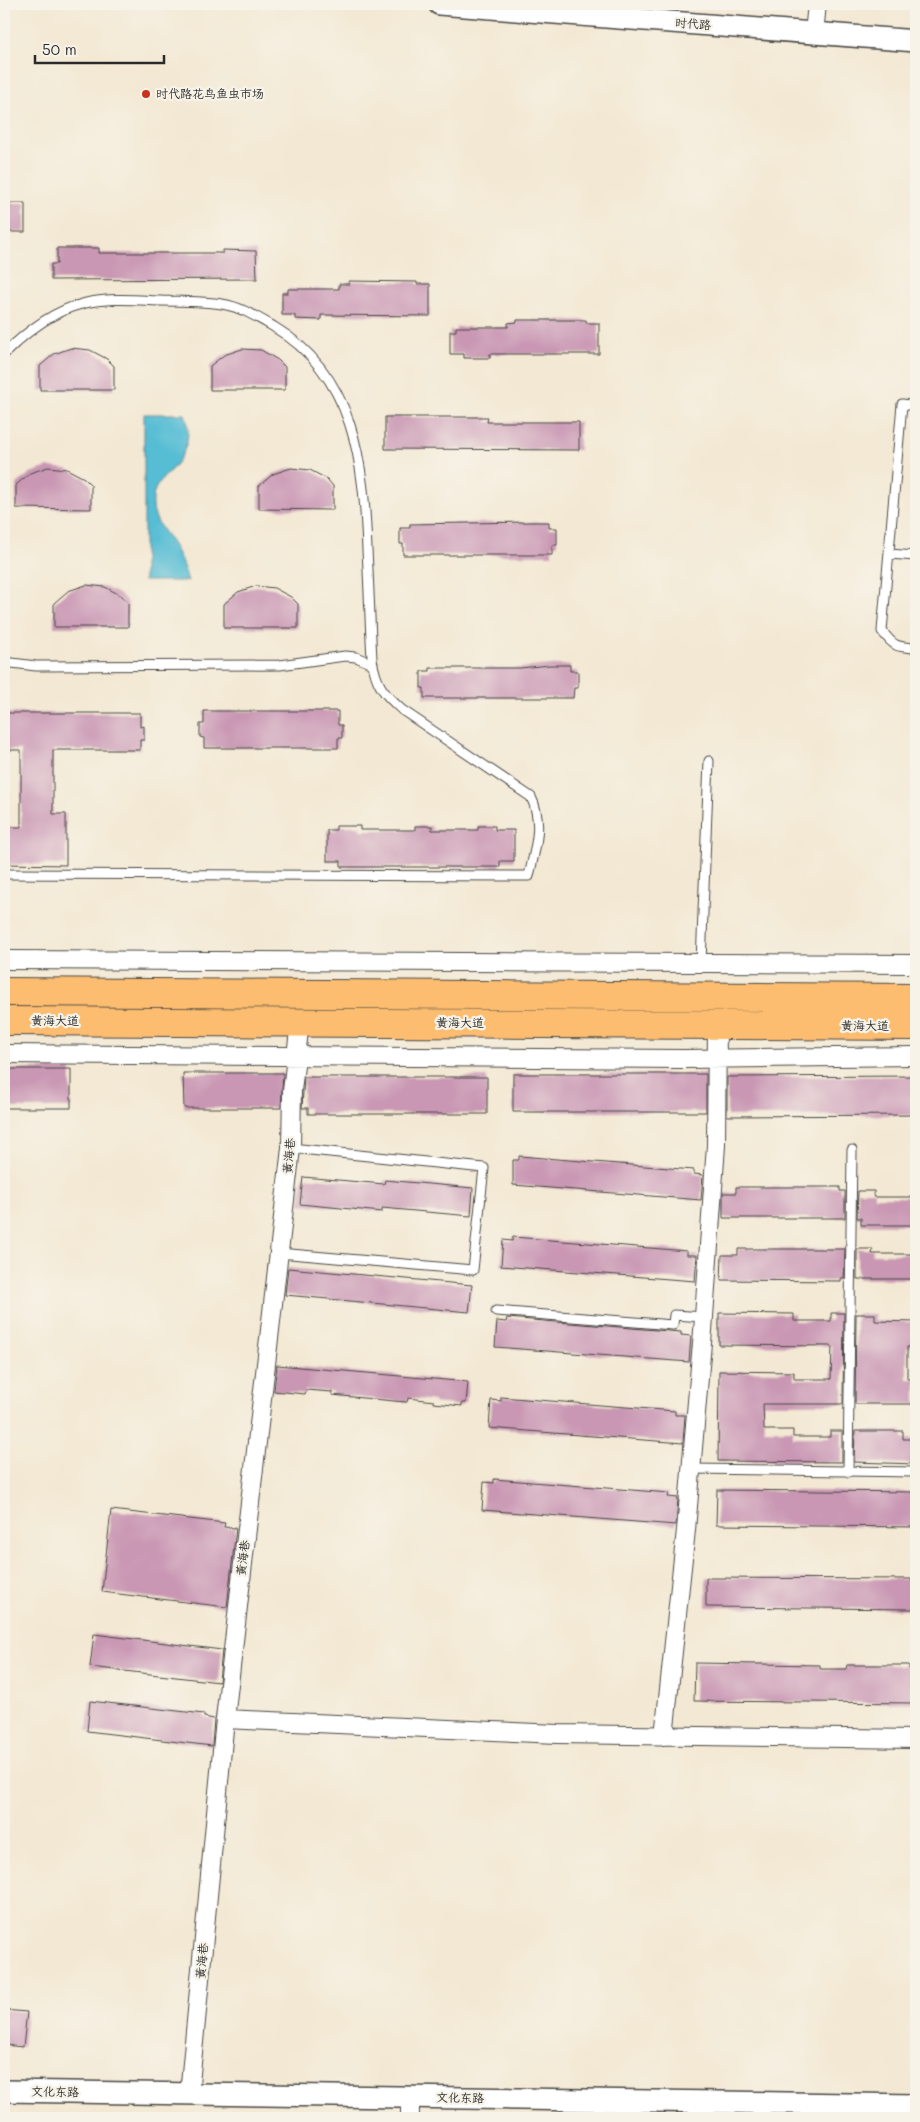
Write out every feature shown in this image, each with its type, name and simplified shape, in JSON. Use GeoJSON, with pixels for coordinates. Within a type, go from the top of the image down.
{"type":"FeatureCollection","features":[{"type":"Feature","properties":{"kind":"main road"},"geometry":{"type":"LineString","coordinates":[[4,992],[916,998]]}},
{"type":"Feature","properties":{"kind":"main road","name":"黄海大道"},"geometry":{"type":"LineString","coordinates":[[4,1021],[916,1026]]}},
{"type":"Feature","properties":{"kind":"street","name":"时代路"},"geometry":{"type":"LineString","coordinates":[[439,4],[916,41]]}},
{"type":"Feature","properties":{"kind":"street"},"geometry":{"type":"LineString","coordinates":[[814,33],[817,4]]}},
{"type":"Feature","properties":{"kind":"street"},"geometry":{"type":"LineString","coordinates":[[4,960],[916,964]]}},
{"type":"Feature","properties":{"kind":"street","name":"黄海巷"},"geometry":{"type":"LineString","coordinates":[[189,2094],[225,1719],[290,1148],[292,1091],[300,1022]]}},
{"type":"Feature","properties":{"kind":"street"},"geometry":{"type":"LineString","coordinates":[[664,1736],[692,1470],[704,1317],[716,1145],[716,1025]]}},
{"type":"Feature","properties":{"kind":"street"},"geometry":{"type":"LineString","coordinates":[[4,1054],[715,1059],[916,1056]]}},
{"type":"Feature","properties":{"kind":"street"},"geometry":{"type":"LineString","coordinates":[[225,1719],[558,1734],[916,1740]]}},
{"type":"Feature","properties":{"kind":"street","name":"文化东路"},"geometry":{"type":"LineString","coordinates":[[4,2091],[410,2097],[600,2109],[757,2110],[916,2105]]}},
{"type":"Feature","properties":{"kind":"street"},"geometry":{"type":"LineString","coordinates":[[410,2097],[410,2118]]}},
{"type":"Feature","properties":{"kind":"lane"},"geometry":{"type":"LineString","coordinates":[[4,354],[22,336],[67,308],[98,301],[138,300],[223,304],[253,314],[293,340],[312,356],[328,378],[342,403],[354,432],[359,452],[366,509],[374,675],[381,689],[402,710],[531,796],[538,817],[538,838],[529,876],[4,874]]}},
{"type":"Feature","properties":{"kind":"lane"},"geometry":{"type":"LineString","coordinates":[[916,406],[902,404],[882,630],[897,647],[916,648]]}},
{"type":"Feature","properties":{"kind":"lane"},"geometry":{"type":"LineString","coordinates":[[889,554],[916,556]]}},
{"type":"Feature","properties":{"kind":"lane"},"geometry":{"type":"LineString","coordinates":[[4,662],[36,666],[280,665],[345,656],[356,657],[373,664]]}},
{"type":"Feature","properties":{"kind":"lane"},"geometry":{"type":"LineString","coordinates":[[701,963],[709,761]]}},
{"type":"Feature","properties":{"kind":"lane"},"geometry":{"type":"LineString","coordinates":[[278,1253],[474,1270],[484,1168],[290,1148]]}},
{"type":"Feature","properties":{"kind":"lane"},"geometry":{"type":"LineString","coordinates":[[848,1472],[852,1150]]}},
{"type":"Feature","properties":{"kind":"lane"},"geometry":{"type":"LineString","coordinates":[[496,1311],[673,1325],[674,1315],[704,1317]]}},
{"type":"Feature","properties":{"kind":"lane"},"geometry":{"type":"LineString","coordinates":[[692,1470],[916,1472]]}},
{"type":"Feature","properties":{"kind":"water"},"geometry":{"type":"Polygon","coordinates":[[[144,414],[185,414],[188,437],[184,451],[176,464],[157,486],[153,498],[153,507],[160,527],[179,555],[188,581],[144,581],[144,414]]]}},
{"type":"Feature","properties":{"kind":"building"},"geometry":{"type":"Polygon","coordinates":[[[4,203],[25,203],[25,232],[4,232],[4,203]]]}},
{"type":"Feature","properties":{"kind":"building"},"geometry":{"type":"Polygon","coordinates":[[[57,248],[99,248],[99,253],[223,253],[223,250],[256,251],[257,279],[51,280],[51,264],[57,264],[57,248]]]}},
{"type":"Feature","properties":{"kind":"building"},"geometry":{"type":"Polygon","coordinates":[[[349,281],[417,282],[417,284],[430,284],[430,316],[321,315],[321,320],[295,319],[295,315],[282,315],[282,293],[288,293],[288,289],[339,289],[339,284],[349,284],[349,281]]]}},
{"type":"Feature","properties":{"kind":"building"},"geometry":{"type":"Polygon","coordinates":[[[517,320],[586,320],[586,323],[599,323],[599,354],[490,354],[490,358],[464,358],[464,354],[450,354],[450,331],[456,331],[456,327],[508,327],[508,323],[517,322],[517,320]]]}},
{"type":"Feature","properties":{"kind":"building"},"geometry":{"type":"Polygon","coordinates":[[[71,348],[90,350],[107,359],[114,366],[114,390],[40,390],[40,366],[54,354],[71,348]]]}},
{"type":"Feature","properties":{"kind":"building"},"geometry":{"type":"Polygon","coordinates":[[[242,349],[261,350],[278,360],[285,367],[285,390],[210,390],[210,366],[224,355],[242,349]]]}},
{"type":"Feature","properties":{"kind":"building"},"geometry":{"type":"Polygon","coordinates":[[[385,417],[488,417],[487,422],[579,422],[579,450],[385,449],[385,417]]]}},
{"type":"Feature","properties":{"kind":"building"},"geometry":{"type":"Polygon","coordinates":[[[48,467],[67,469],[84,478],[91,485],[91,509],[16,508],[16,485],[30,473],[48,467]]]}},
{"type":"Feature","properties":{"kind":"building"},"geometry":{"type":"Polygon","coordinates":[[[291,468],[310,470],[327,479],[333,486],[333,510],[259,509],[259,486],[273,474],[291,468]]]}},
{"type":"Feature","properties":{"kind":"building"},"geometry":{"type":"Polygon","coordinates":[[[549,522],[549,528],[557,528],[557,545],[552,545],[552,555],[403,555],[403,544],[400,544],[400,528],[410,528],[410,524],[549,522]]]}},
{"type":"Feature","properties":{"kind":"building"},"geometry":{"type":"Polygon","coordinates":[[[86,585],[105,587],[122,596],[128,603],[128,627],[54,627],[54,603],[68,591],[86,585]]]}},
{"type":"Feature","properties":{"kind":"building"},"geometry":{"type":"Polygon","coordinates":[[[256,586],[274,588],[291,597],[298,604],[298,628],[224,628],[224,604],[238,592],[256,586]]]}},
{"type":"Feature","properties":{"kind":"building"},"geometry":{"type":"Polygon","coordinates":[[[570,665],[570,671],[578,671],[578,688],[574,688],[573,698],[424,698],[424,688],[421,688],[421,671],[430,671],[430,668],[520,668],[570,665]]]}},
{"type":"Feature","properties":{"kind":"building"},"geometry":{"type":"Polygon","coordinates":[[[204,711],[338,711],[338,725],[342,725],[342,738],[338,738],[338,748],[204,748],[204,738],[200,737],[200,724],[204,724],[204,711]]]}},
{"type":"Feature","properties":{"kind":"building"},"geometry":{"type":"Polygon","coordinates":[[[6,713],[140,713],[140,727],[144,726],[144,740],[140,740],[140,750],[53,750],[53,814],[66,814],[66,865],[4,864],[4,827],[21,827],[21,750],[6,750],[4,726],[6,726],[6,713]]]}},
{"type":"Feature","properties":{"kind":"building"},"geometry":{"type":"Polygon","coordinates":[[[336,826],[360,826],[360,830],[415,830],[415,826],[432,826],[432,830],[478,830],[478,826],[495,826],[495,830],[514,830],[514,861],[500,861],[500,867],[341,867],[341,861],[327,861],[327,830],[336,830],[336,826]]]}},
{"type":"Feature","properties":{"kind":"building"},"geometry":{"type":"Polygon","coordinates":[[[4,1069],[71,1069],[71,1108],[4,1108],[4,1069]]]}},
{"type":"Feature","properties":{"kind":"building"},"geometry":{"type":"Polygon","coordinates":[[[183,1073],[283,1073],[281,1108],[184,1108],[183,1073]]]}},
{"type":"Feature","properties":{"kind":"building"},"geometry":{"type":"Polygon","coordinates":[[[513,1074],[706,1074],[706,1112],[513,1112],[513,1074]]]}},
{"type":"Feature","properties":{"kind":"building"},"geometry":{"type":"Polygon","coordinates":[[[916,1076],[916,1115],[727,1116],[727,1077],[916,1076]]]}},
{"type":"Feature","properties":{"kind":"building"},"geometry":{"type":"Polygon","coordinates":[[[304,1077],[487,1077],[487,1114],[308,1114],[308,1108],[302,1108],[304,1077]]]}},
{"type":"Feature","properties":{"kind":"building"},"geometry":{"type":"Polygon","coordinates":[[[519,1156],[694,1170],[694,1174],[703,1175],[701,1200],[513,1185],[513,1160],[519,1160],[519,1156]]]}},
{"type":"Feature","properties":{"kind":"building"},"geometry":{"type":"Polygon","coordinates":[[[303,1177],[384,1184],[385,1180],[473,1188],[471,1216],[382,1208],[382,1212],[300,1204],[303,1177]]]}},
{"type":"Feature","properties":{"kind":"building"},"geometry":{"type":"Polygon","coordinates":[[[736,1187],[840,1187],[840,1191],[845,1191],[845,1218],[723,1218],[723,1193],[736,1193],[736,1187]]]}},
{"type":"Feature","properties":{"kind":"building"},"geometry":{"type":"Polygon","coordinates":[[[858,1191],[874,1191],[874,1197],[916,1197],[916,1225],[861,1225],[861,1218],[857,1218],[858,1191]]]}},
{"type":"Feature","properties":{"kind":"building"},"geometry":{"type":"Polygon","coordinates":[[[513,1237],[687,1251],[687,1255],[697,1255],[695,1281],[501,1266],[503,1240],[512,1241],[513,1237]]]}},
{"type":"Feature","properties":{"kind":"building"},"geometry":{"type":"Polygon","coordinates":[[[738,1249],[845,1249],[844,1278],[841,1278],[841,1281],[721,1280],[722,1255],[738,1255],[738,1249]]]}},
{"type":"Feature","properties":{"kind":"building"},"geometry":{"type":"Polygon","coordinates":[[[857,1249],[873,1249],[872,1254],[916,1254],[916,1279],[857,1279],[857,1249]]]}},
{"type":"Feature","properties":{"kind":"building"},"geometry":{"type":"Polygon","coordinates":[[[288,1268],[472,1285],[469,1312],[285,1295],[288,1268]]]}},
{"type":"Feature","properties":{"kind":"building"},"geometry":{"type":"Polygon","coordinates":[[[719,1313],[794,1314],[794,1321],[831,1321],[831,1313],[844,1313],[843,1404],[763,1404],[764,1430],[793,1430],[793,1437],[830,1437],[830,1431],[842,1431],[842,1462],[718,1461],[719,1371],[794,1372],[794,1379],[831,1379],[832,1346],[719,1345],[719,1313]]]}},
{"type":"Feature","properties":{"kind":"building"},"geometry":{"type":"Polygon","coordinates":[[[856,1314],[875,1314],[875,1321],[916,1322],[916,1347],[907,1347],[907,1379],[916,1379],[916,1404],[855,1404],[856,1314]]]}},
{"type":"Feature","properties":{"kind":"building"},"geometry":{"type":"Polygon","coordinates":[[[507,1318],[681,1332],[681,1335],[691,1336],[689,1362],[495,1347],[497,1321],[506,1322],[507,1318]]]}},
{"type":"Feature","properties":{"kind":"building"},"geometry":{"type":"Polygon","coordinates":[[[277,1365],[468,1382],[466,1403],[462,1403],[462,1406],[408,1398],[407,1402],[332,1395],[332,1392],[306,1390],[305,1394],[274,1391],[277,1365]]]}},
{"type":"Feature","properties":{"kind":"building"},"geometry":{"type":"Polygon","coordinates":[[[501,1397],[675,1411],[675,1415],[685,1415],[683,1443],[489,1428],[491,1400],[501,1401],[501,1397]]]}},
{"type":"Feature","properties":{"kind":"building"},"geometry":{"type":"Polygon","coordinates":[[[855,1431],[903,1431],[903,1439],[916,1439],[916,1464],[854,1462],[855,1431]]]}},
{"type":"Feature","properties":{"kind":"building"},"geometry":{"type":"Polygon","coordinates":[[[494,1479],[669,1493],[668,1497],[678,1498],[676,1525],[482,1510],[484,1482],[494,1483],[494,1479]]]}},
{"type":"Feature","properties":{"kind":"building"},"geometry":{"type":"Polygon","coordinates":[[[717,1490],[916,1492],[916,1527],[716,1525],[717,1490]]]}},
{"type":"Feature","properties":{"kind":"building"},"geometry":{"type":"Polygon","coordinates":[[[111,1510],[225,1523],[224,1527],[236,1528],[227,1607],[102,1592],[111,1510]]]}},
{"type":"Feature","properties":{"kind":"building"},"geometry":{"type":"Polygon","coordinates":[[[706,1578],[911,1579],[912,1582],[916,1582],[916,1609],[706,1607],[706,1578]]]}},
{"type":"Feature","properties":{"kind":"building"},"geometry":{"type":"Polygon","coordinates":[[[94,1634],[222,1650],[219,1682],[90,1667],[94,1634]]]}},
{"type":"Feature","properties":{"kind":"building"},"geometry":{"type":"Polygon","coordinates":[[[695,1663],[820,1665],[820,1669],[846,1669],[847,1665],[909,1665],[909,1669],[916,1669],[916,1703],[694,1701],[695,1663]]]}},
{"type":"Feature","properties":{"kind":"building"},"geometry":{"type":"Polygon","coordinates":[[[90,1701],[204,1714],[204,1717],[214,1719],[212,1746],[87,1731],[90,1701]]]}},
{"type":"Feature","properties":{"kind":"building"},"geometry":{"type":"Polygon","coordinates":[[[4,2010],[27,2012],[23,2047],[4,2045],[4,2010]]]}},
{"type":"Feature","properties":{"kind":"place","name":"时代路花鸟鱼虫市场"},"geometry":{"type":"Point","coordinates":[146,94]}}]}
